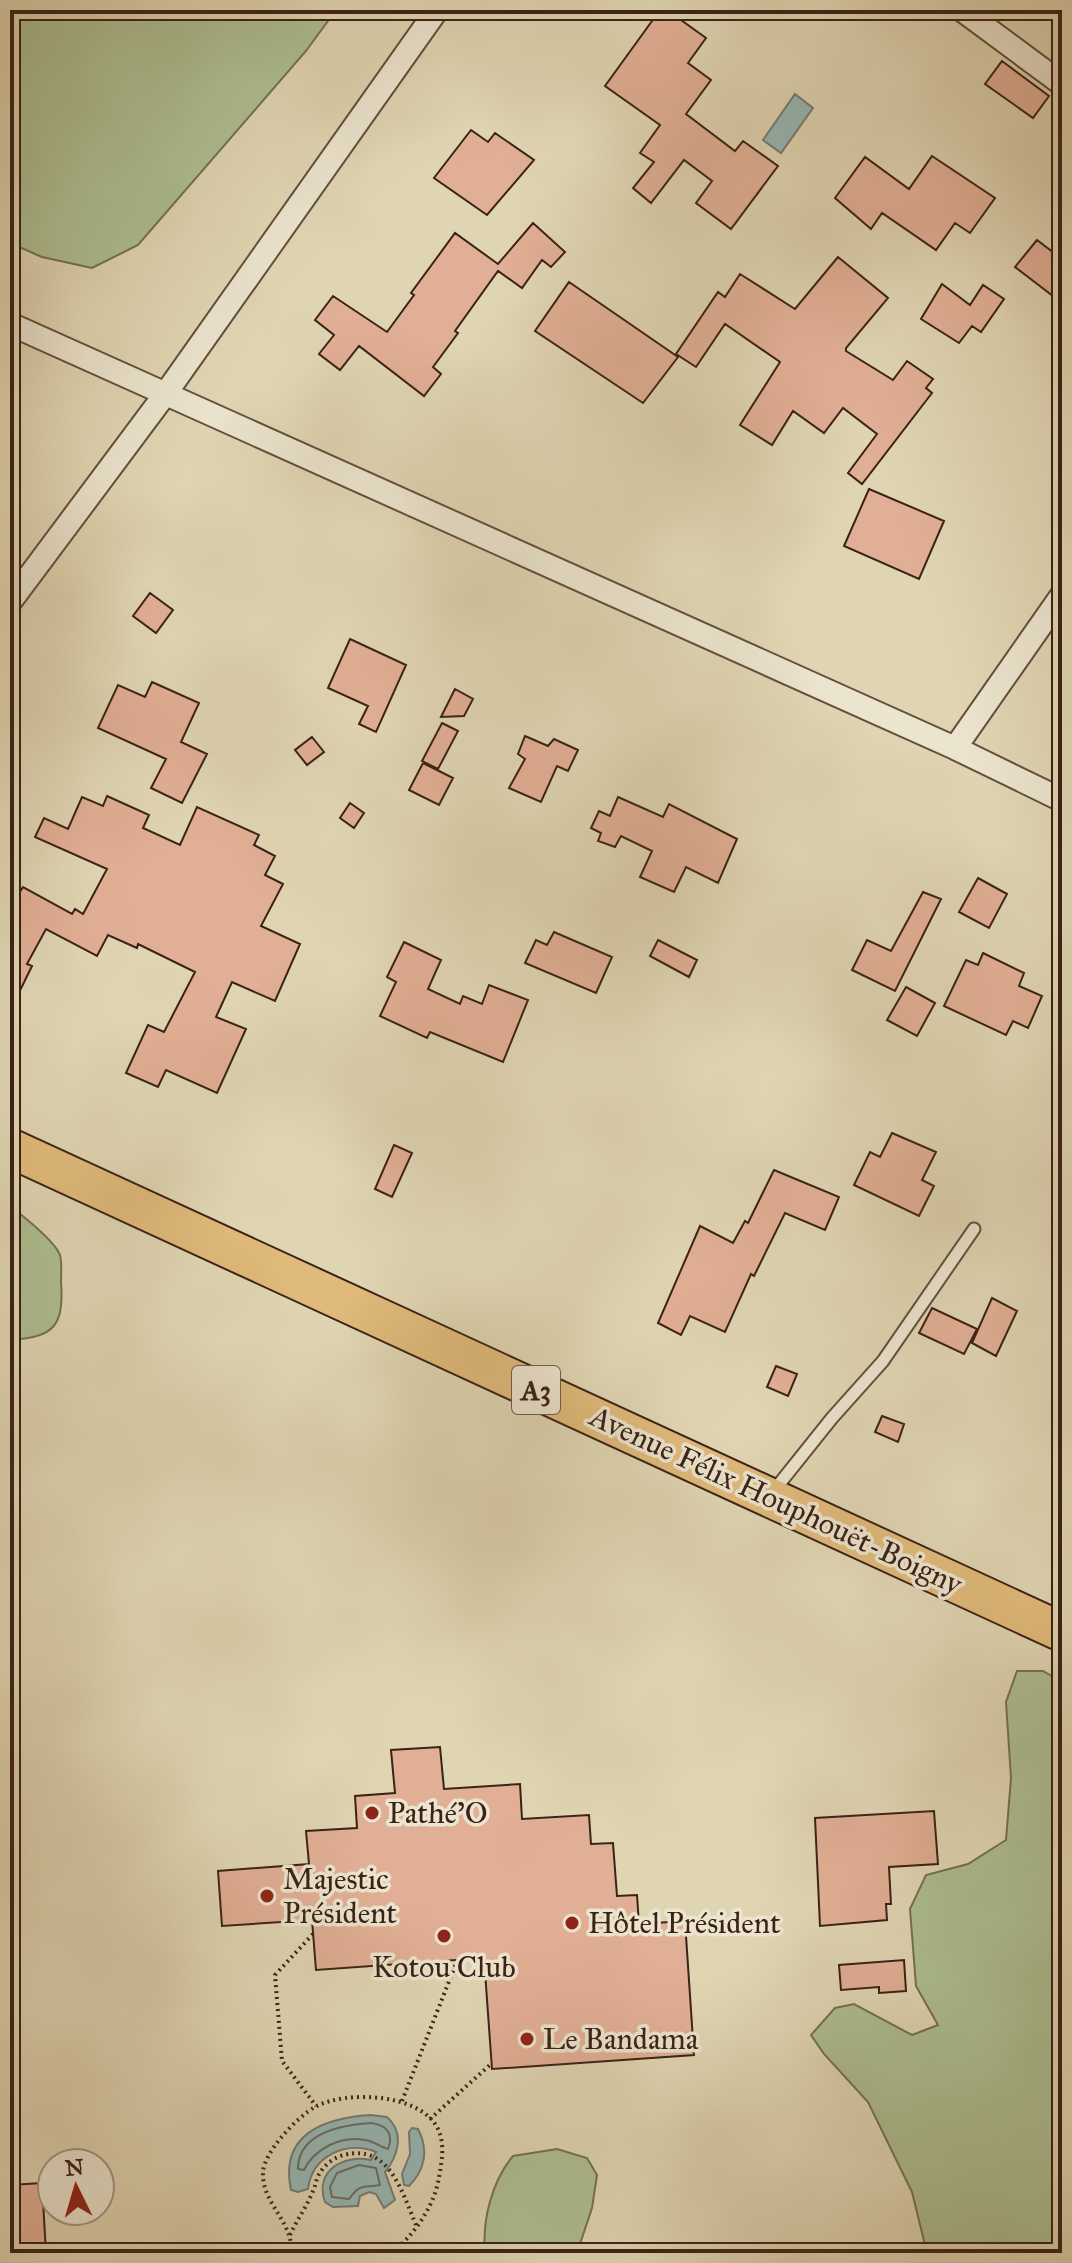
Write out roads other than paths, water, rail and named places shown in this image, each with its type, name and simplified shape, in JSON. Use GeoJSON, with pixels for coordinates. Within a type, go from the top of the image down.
{"type":"FeatureCollection","features":[{"type":"Feature","properties":{"kind":"highway","name":"Avenue Félix Houphouët-Boigny"},"geometry":{"type":"LineString","coordinates":[[10,1148],[1062,1632]]}},
{"type":"Feature","properties":{"kind":"street"},"geometry":{"type":"LineString","coordinates":[[10,602],[166,393],[437,10]]}},
{"type":"Feature","properties":{"kind":"street"},"geometry":{"type":"LineString","coordinates":[[962,10],[1062,84]]}},
{"type":"Feature","properties":{"kind":"street"},"geometry":{"type":"LineString","coordinates":[[10,324],[955,748],[1062,800]]}},
{"type":"Feature","properties":{"kind":"street"},"geometry":{"type":"LineString","coordinates":[[955,748],[1062,595]]}},
{"type":"Feature","properties":{"kind":"lane"},"geometry":{"type":"LineString","coordinates":[[769,1497],[832,1418],[883,1361],[974,1229]]}},
{"type":"Feature","properties":{"kind":"water"},"geometry":{"type":"Polygon","coordinates":[[[795,94],[813,108],[781,153],[763,140],[795,94]]]}},
{"type":"Feature","properties":{"kind":"water"},"geometry":{"type":"Polygon","coordinates":[[[371,2115],[387,2117],[398,2137],[396,2152],[385,2172],[395,2200],[384,2208],[376,2194],[369,2192],[360,2196],[358,2206],[333,2207],[325,2202],[323,2191],[327,2174],[341,2162],[371,2160],[376,2152],[365,2149],[353,2148],[332,2154],[316,2168],[308,2189],[298,2192],[291,2190],[289,2171],[299,2142],[322,2125],[371,2115]]]}},
{"type":"Feature","properties":{"kind":"water"},"geometry":{"type":"Polygon","coordinates":[[[412,2128],[418,2129],[424,2159],[419,2173],[409,2186],[404,2185],[402,2174],[410,2154],[409,2132],[412,2128]]]}},
{"type":"Feature","properties":{"kind":"place","name":"Pathé'O"},"geometry":{"type":"Point","coordinates":[372,1813]}},
{"type":"Feature","properties":{"kind":"place","name":"Majestic Président"},"geometry":{"type":"Point","coordinates":[267,1896]}},
{"type":"Feature","properties":{"kind":"place","name":"Hôtel Président"},"geometry":{"type":"Point","coordinates":[572,1923]}},
{"type":"Feature","properties":{"kind":"place","name":"Kotou Club"},"geometry":{"type":"Point","coordinates":[444,1936]}},
{"type":"Feature","properties":{"kind":"place","name":"Le Bandama"},"geometry":{"type":"Point","coordinates":[527,2039]}}]}
